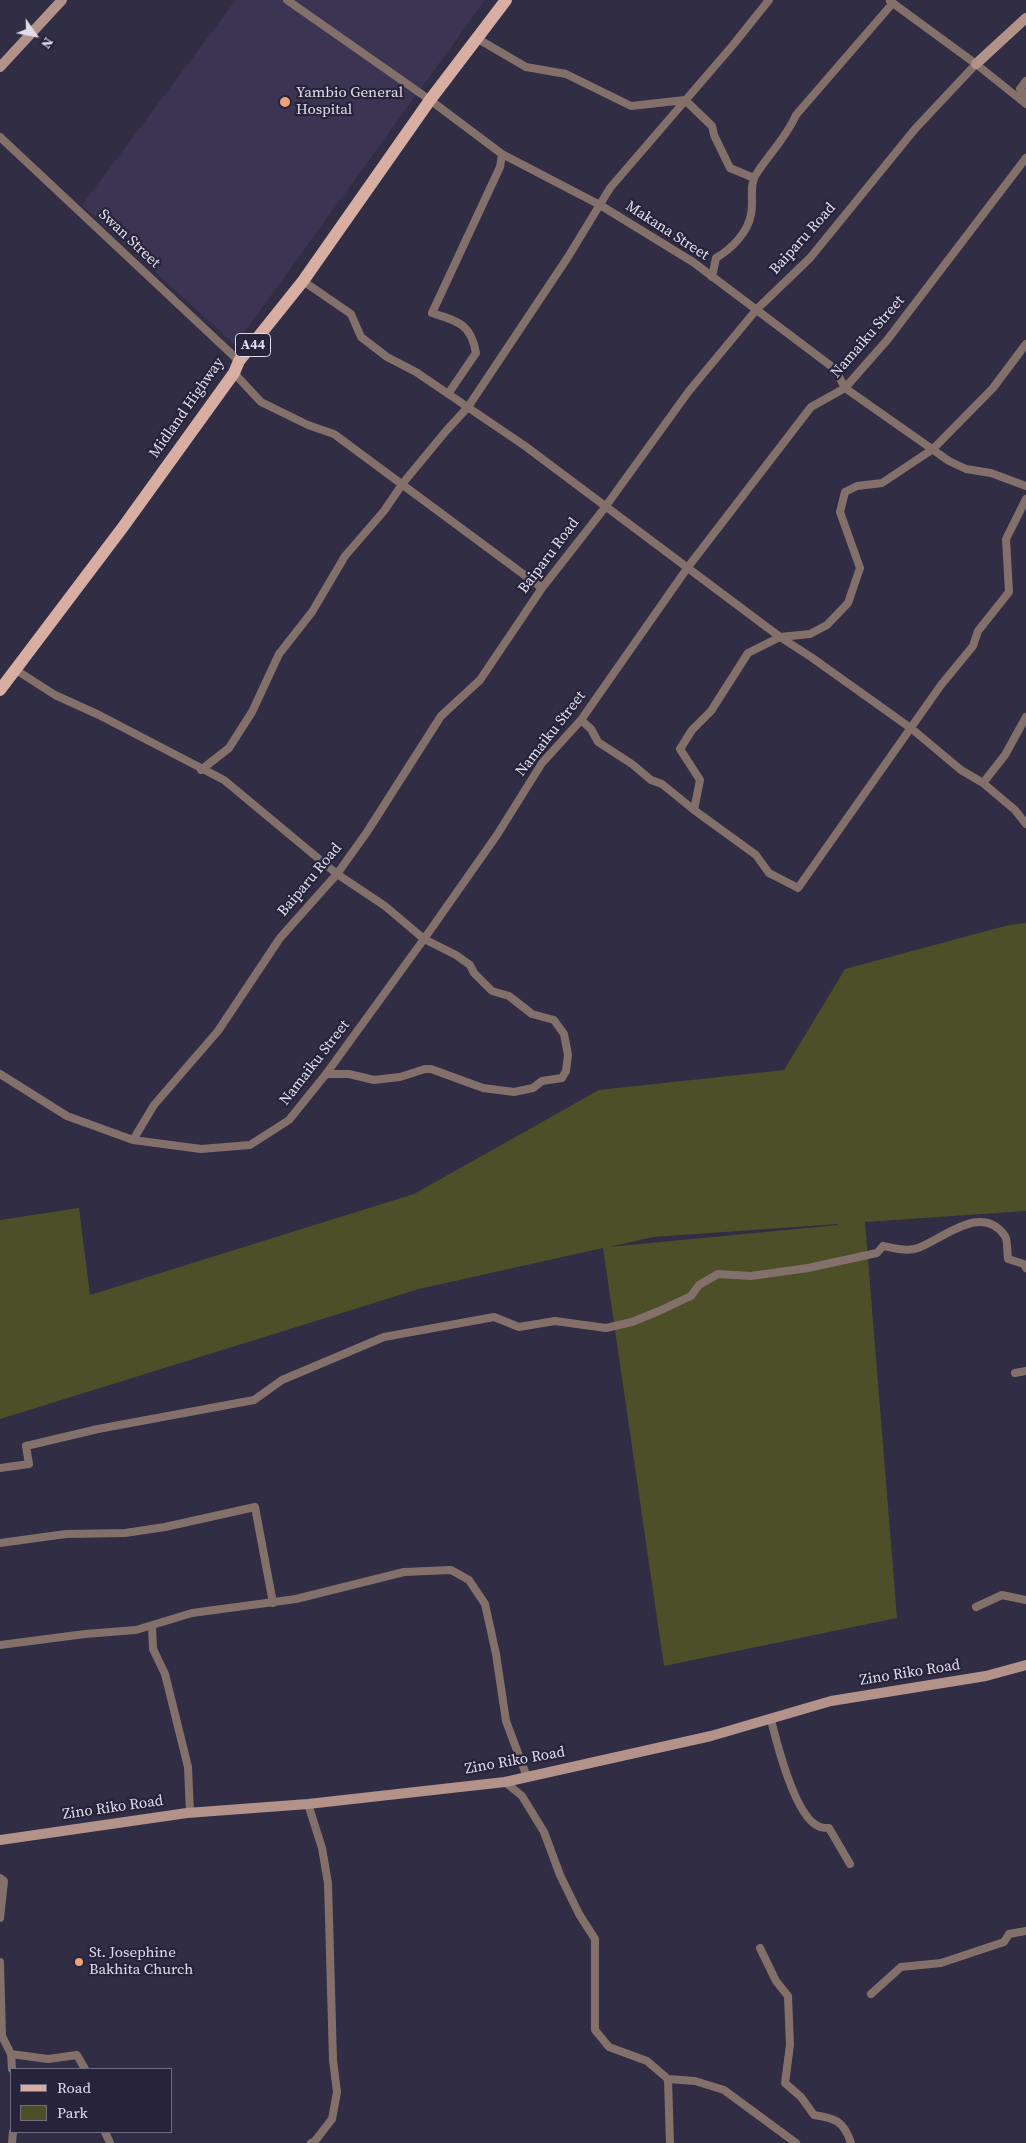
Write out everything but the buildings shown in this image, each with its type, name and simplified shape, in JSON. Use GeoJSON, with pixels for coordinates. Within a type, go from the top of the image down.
{"type":"FeatureCollection","features":[{"type":"Feature","properties":{"kind":"main road","name":"Midland Highway"},"geometry":{"type":"LineString","coordinates":[[0,690],[303,280],[430,100],[506,0]]}},
{"type":"Feature","properties":{"kind":"street"},"geometry":{"type":"LineString","coordinates":[[0,67],[62,0]]}},
{"type":"Feature","properties":{"kind":"street","name":"Makana Street"},"geometry":{"type":"LineString","coordinates":[[287,0],[430,100],[502,154],[600,205],[693,262],[835,369],[845,388],[949,461],[966,469],[991,473],[1026,486]]}},
{"type":"Feature","properties":{"kind":"street"},"geometry":{"type":"LineString","coordinates":[[202,770],[229,748],[252,712],[279,654],[312,612],[345,556],[384,511],[403,483],[468,407],[568,257],[610,188],[769,0]]}},
{"type":"Feature","properties":{"kind":"street"},"geometry":{"type":"LineString","coordinates":[[712,277],[716,258],[729,251],[740,237],[751,215],[754,178],[789,129],[796,115],[891,2],[1025,100]]}},
{"type":"Feature","properties":{"kind":"street","name":"Baiparu Road"},"geometry":{"type":"LineString","coordinates":[[133,1140],[154,1105],[218,1031],[280,938],[337,874],[367,832],[441,716],[480,680],[542,588],[605,507],[689,391],[757,309],[810,258],[916,129],[976,64],[1026,18]]}},
{"type":"Feature","properties":{"kind":"street"},"geometry":{"type":"LineString","coordinates":[[478,39],[526,67],[566,74],[631,106],[685,100]]}},
{"type":"Feature","properties":{"kind":"street"},"geometry":{"type":"LineString","coordinates":[[1025,100],[1020,89],[1026,80]]}},
{"type":"Feature","properties":{"kind":"street"},"geometry":{"type":"LineString","coordinates":[[685,100],[712,126],[730,168],[754,178]]}},
{"type":"Feature","properties":{"kind":"street","name":"Swan Street"},"geometry":{"type":"LineString","coordinates":[[0,137],[237,367],[261,402],[308,425],[334,434],[403,483],[542,588]]}},
{"type":"Feature","properties":{"kind":"street"},"geometry":{"type":"LineString","coordinates":[[448,394],[476,353],[474,341],[465,326],[432,313],[500,168],[502,154]]}},
{"type":"Feature","properties":{"kind":"street","name":"Namaiku Street"},"geometry":{"type":"LineString","coordinates":[[0,1074],[67,1116],[133,1140],[201,1149],[250,1145],[289,1120],[326,1074],[424,939],[497,835],[542,763],[581,720],[688,567],[811,407],[845,388],[888,339],[1026,158]]}},
{"type":"Feature","properties":{"kind":"street"},"geometry":{"type":"LineString","coordinates":[[303,280],[351,314],[361,337],[387,357],[416,372],[525,446],[780,637],[912,729],[961,770],[983,783],[1015,810],[1026,824]]}},
{"type":"Feature","properties":{"kind":"street"},"geometry":{"type":"LineString","coordinates":[[694,810],[700,780],[680,749],[692,730],[711,711],[748,653],[780,637],[810,634],[827,625],[848,603],[860,568],[840,512],[845,492],[857,486],[882,483],[933,449],[993,388],[1026,344]]}},
{"type":"Feature","properties":{"kind":"street"},"geometry":{"type":"LineString","coordinates":[[581,720],[590,729],[598,742],[651,780],[662,784],[756,855],[769,873],[798,888],[912,729],[941,685],[973,646],[978,630],[1009,592],[1006,539],[1026,499]]}},
{"type":"Feature","properties":{"kind":"street"},"geometry":{"type":"LineString","coordinates":[[16,670],[55,695],[99,715],[224,780],[337,874],[384,906],[424,939],[456,955],[470,965],[474,973],[492,991],[509,996],[532,1014],[554,1020],[564,1034],[568,1055],[566,1071],[562,1078],[542,1081],[533,1088],[514,1092],[483,1088],[425,1068],[400,1077],[374,1080],[348,1074],[326,1074]]}},
{"type":"Feature","properties":{"kind":"street"},"geometry":{"type":"LineString","coordinates":[[983,783],[1005,755],[1026,718]]}},
{"type":"Feature","properties":{"kind":"street"},"geometry":{"type":"LineString","coordinates":[[0,1468],[29,1464],[26,1446],[98,1429],[254,1400],[282,1380],[384,1337],[494,1317],[520,1327],[555,1321],[606,1328],[632,1322],[675,1304],[691,1296],[699,1286],[718,1274],[751,1276],[808,1268],[877,1253],[883,1246],[899,1250],[916,1249],[958,1226],[977,1222],[993,1224],[1006,1238],[1008,1259],[1024,1264],[1026,1268]]}},
{"type":"Feature","properties":{"kind":"street"},"geometry":{"type":"LineString","coordinates":[[1015,1373],[1026,1371]]}},
{"type":"Feature","properties":{"kind":"street"},"geometry":{"type":"LineString","coordinates":[[0,1543],[66,1534],[141,1530],[255,1507],[273,1603]]}},
{"type":"Feature","properties":{"kind":"street"},"geometry":{"type":"LineString","coordinates":[[0,1645],[84,1634],[136,1630],[192,1614],[273,1603],[404,1572],[451,1570],[468,1580],[485,1604],[506,1721],[528,1776]]}},
{"type":"Feature","properties":{"kind":"street"},"geometry":{"type":"LineString","coordinates":[[976,1607],[1002,1595],[1026,1600]]}},
{"type":"Feature","properties":{"kind":"street"},"geometry":{"type":"LineString","coordinates":[[152,1626],[153,1649],[165,1674],[188,1767],[190,1813]]}},
{"type":"Feature","properties":{"kind":"street","name":"Zino Riko Road"},"geometry":{"type":"LineString","coordinates":[[0,1840],[190,1813],[308,1804],[505,1782],[711,1736],[771,1720],[831,1700],[986,1676],[1026,1665]]}},
{"type":"Feature","properties":{"kind":"street"},"geometry":{"type":"LineString","coordinates":[[771,1720],[786,1774],[806,1817],[818,1826],[829,1828],[850,1864]]}},
{"type":"Feature","properties":{"kind":"street"},"geometry":{"type":"LineString","coordinates":[[505,1782],[522,1796],[544,1832],[568,1891],[579,1914],[595,1939],[595,2030],[609,2047],[646,2061],[668,2079],[695,2080],[724,2090],[796,2143]]}},
{"type":"Feature","properties":{"kind":"street"},"geometry":{"type":"LineString","coordinates":[[308,1804],[322,1848],[328,1883],[333,2060],[337,2092],[332,2118],[316,2141],[311,2143]]}},
{"type":"Feature","properties":{"kind":"street"},"geometry":{"type":"LineString","coordinates":[[0,1878],[4,1881],[0,1918]]}},
{"type":"Feature","properties":{"kind":"street"},"geometry":{"type":"LineString","coordinates":[[871,1994],[901,1967],[941,1962],[1004,1942],[1009,1934],[1026,1931]]}},
{"type":"Feature","properties":{"kind":"street"},"geometry":{"type":"LineString","coordinates":[[760,1948],[776,1981],[788,1996],[790,2045],[784,2083],[801,2097],[814,2115],[835,2118],[847,2131],[852,2143]]}},
{"type":"Feature","properties":{"kind":"street"},"geometry":{"type":"LineString","coordinates":[[0,1962],[2,2036],[11,2054],[12,2068]]}},
{"type":"Feature","properties":{"kind":"street"},"geometry":{"type":"LineString","coordinates":[[11,2054],[48,2059],[77,2055],[84,2068]]}},
{"type":"Feature","properties":{"kind":"street"},"geometry":{"type":"LineString","coordinates":[[668,2079],[670,2143]]}},
{"type":"Feature","properties":{"kind":"shaded area","name":"Yambio General Hospital"},"geometry":{"type":"Polygon","coordinates":[[[236,0],[485,0],[235,345],[82,205],[236,0]]]}},
{"type":"Feature","properties":{"kind":"green space"},"geometry":{"type":"Polygon","coordinates":[[[1026,923],[1026,1211],[865,1222],[897,1618],[664,1666],[603,1248],[419,1289],[0,1419],[0,1220],[79,1208],[90,1295],[414,1194],[599,1090],[784,1070],[845,969],[1009,925],[1026,923]],[[838,1225],[653,1237],[609,1247],[838,1225]]]}},
{"type":"Feature","properties":{"kind":"place","name":"Yambio General Hospital"},"geometry":{"type":"Point","coordinates":[285,102]}},
{"type":"Feature","properties":{"kind":"place","name":"St. Josephine Bakhita Church"},"geometry":{"type":"Point","coordinates":[79,1962]}}]}
